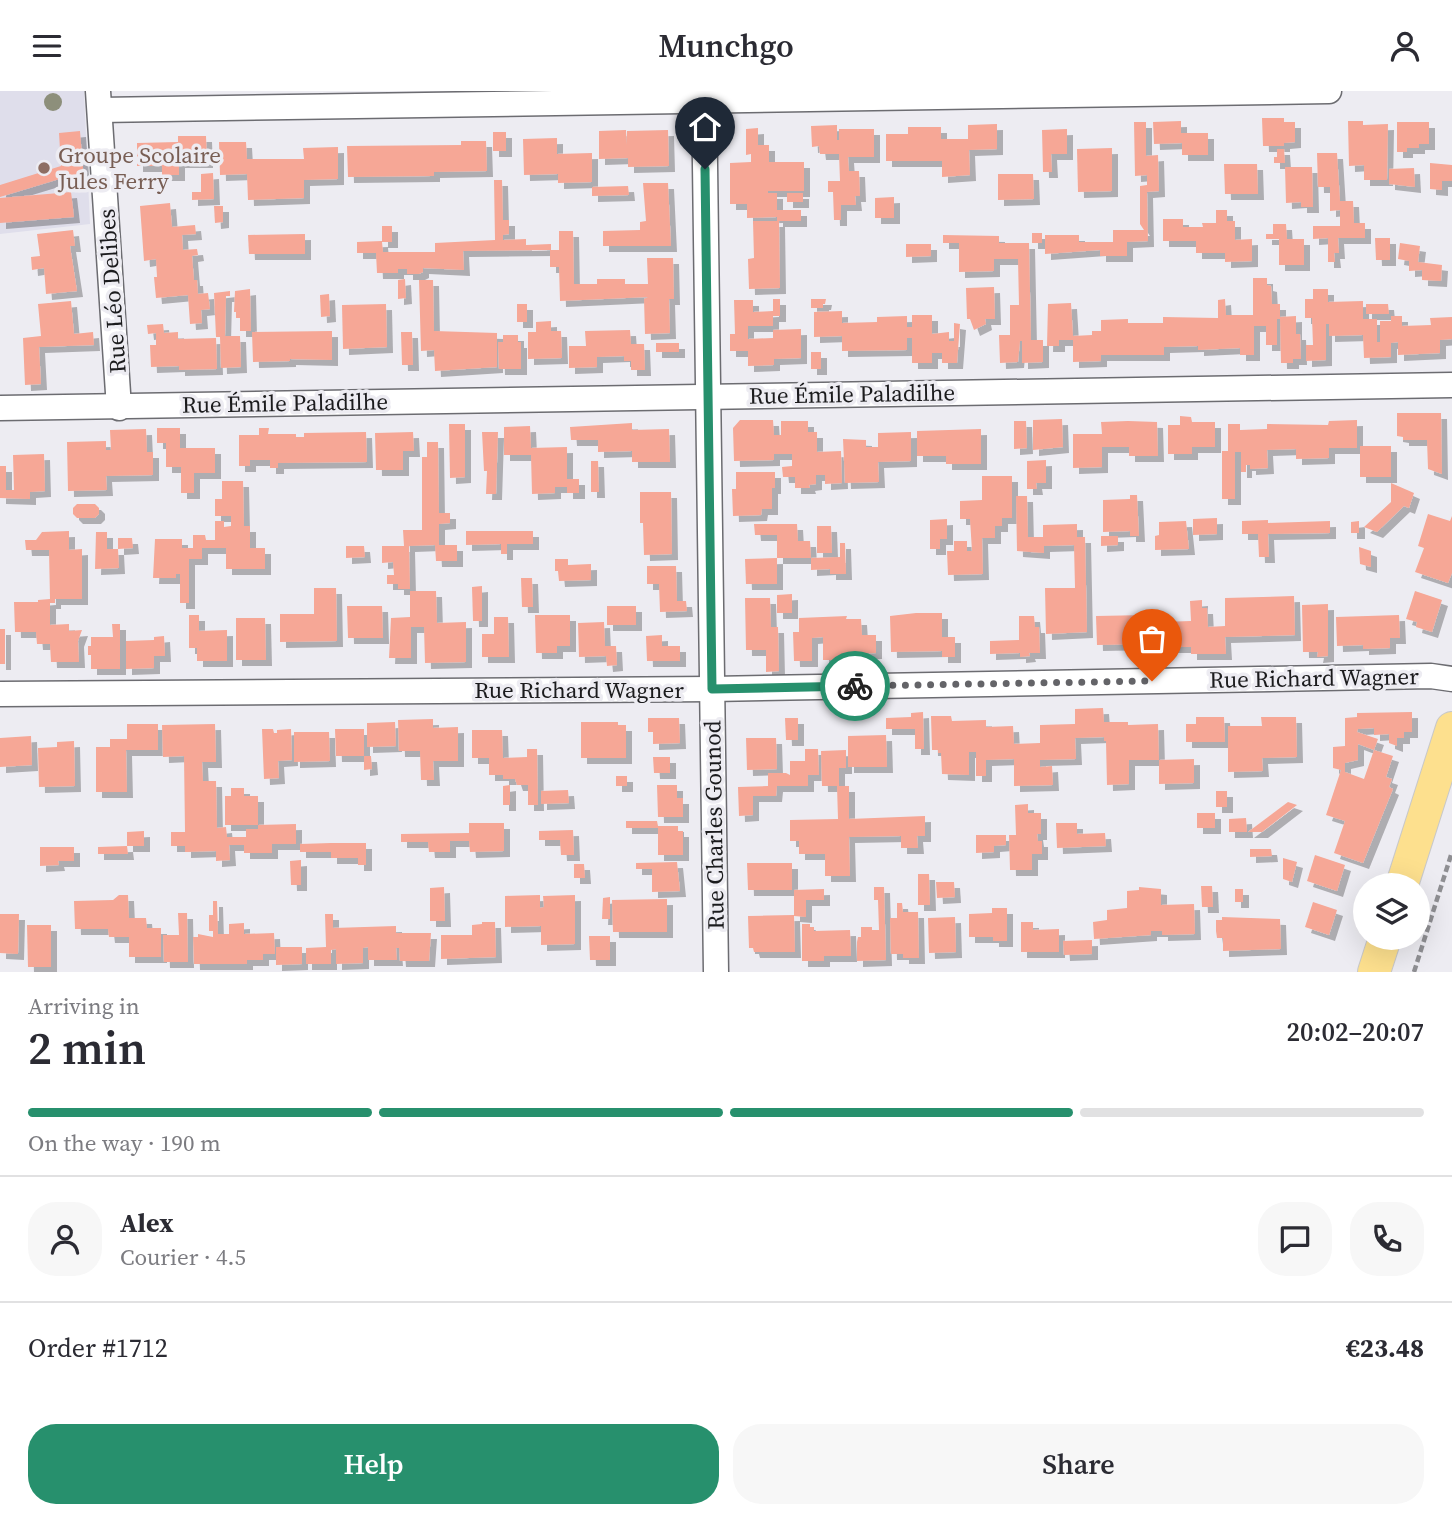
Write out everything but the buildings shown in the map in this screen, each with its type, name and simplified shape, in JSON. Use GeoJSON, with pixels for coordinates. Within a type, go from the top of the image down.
{"type":"FeatureCollection","features":[{"type":"Feature","properties":{"kind":"main road"},"geometry":{"type":"LineString","coordinates":[[1406,873],[1452,728]]}},
{"type":"Feature","properties":{"kind":"main road"},"geometry":{"type":"LineString","coordinates":[[1374,972],[1381,950]]}},
{"type":"Feature","properties":{"kind":"street"},"geometry":{"type":"LineString","coordinates":[[99,101],[1329,91]]}},
{"type":"Feature","properties":{"kind":"street","name":"Rue Charles Gounod"},"geometry":{"type":"LineString","coordinates":[[704,95],[716,972]]}},
{"type":"Feature","properties":{"kind":"street","name":"Rue Léo Delibes"},"geometry":{"type":"LineString","coordinates":[[99,101],[119,408]]}},
{"type":"Feature","properties":{"kind":"street","name":"Rue Émile Paladilhe"},"geometry":{"type":"LineString","coordinates":[[0,408],[1452,385]]}},
{"type":"Feature","properties":{"kind":"street","name":"Rue Richard Wagner"},"geometry":{"type":"LineString","coordinates":[[0,694],[712,689],[1431,675],[1452,679]]}},
{"type":"Feature","properties":{"kind":"path"},"geometry":{"type":"LineString","coordinates":[[1414,972],[1452,852]]}},
{"type":"Feature","properties":{"kind":"shaded area","name":"Groupe Scolaire Jules Ferry"},"geometry":{"type":"Polygon","coordinates":[[[0,91],[84,91],[90,224],[0,234],[0,91]]]}},
{"type":"Feature","properties":{"kind":"way so far"},"geometry":{"type":"LineString","coordinates":[[855,686],[1152,681]]}},
{"type":"Feature","properties":{"kind":"place","name":"Groupe Scolaire Jules Ferry"},"geometry":{"type":"Point","coordinates":[44,168]}},
{"type":"Feature","properties":{"kind":"route"},"geometry":{"type":"LineString","coordinates":[[705,169],[712,689],[855,686]]}}]}
